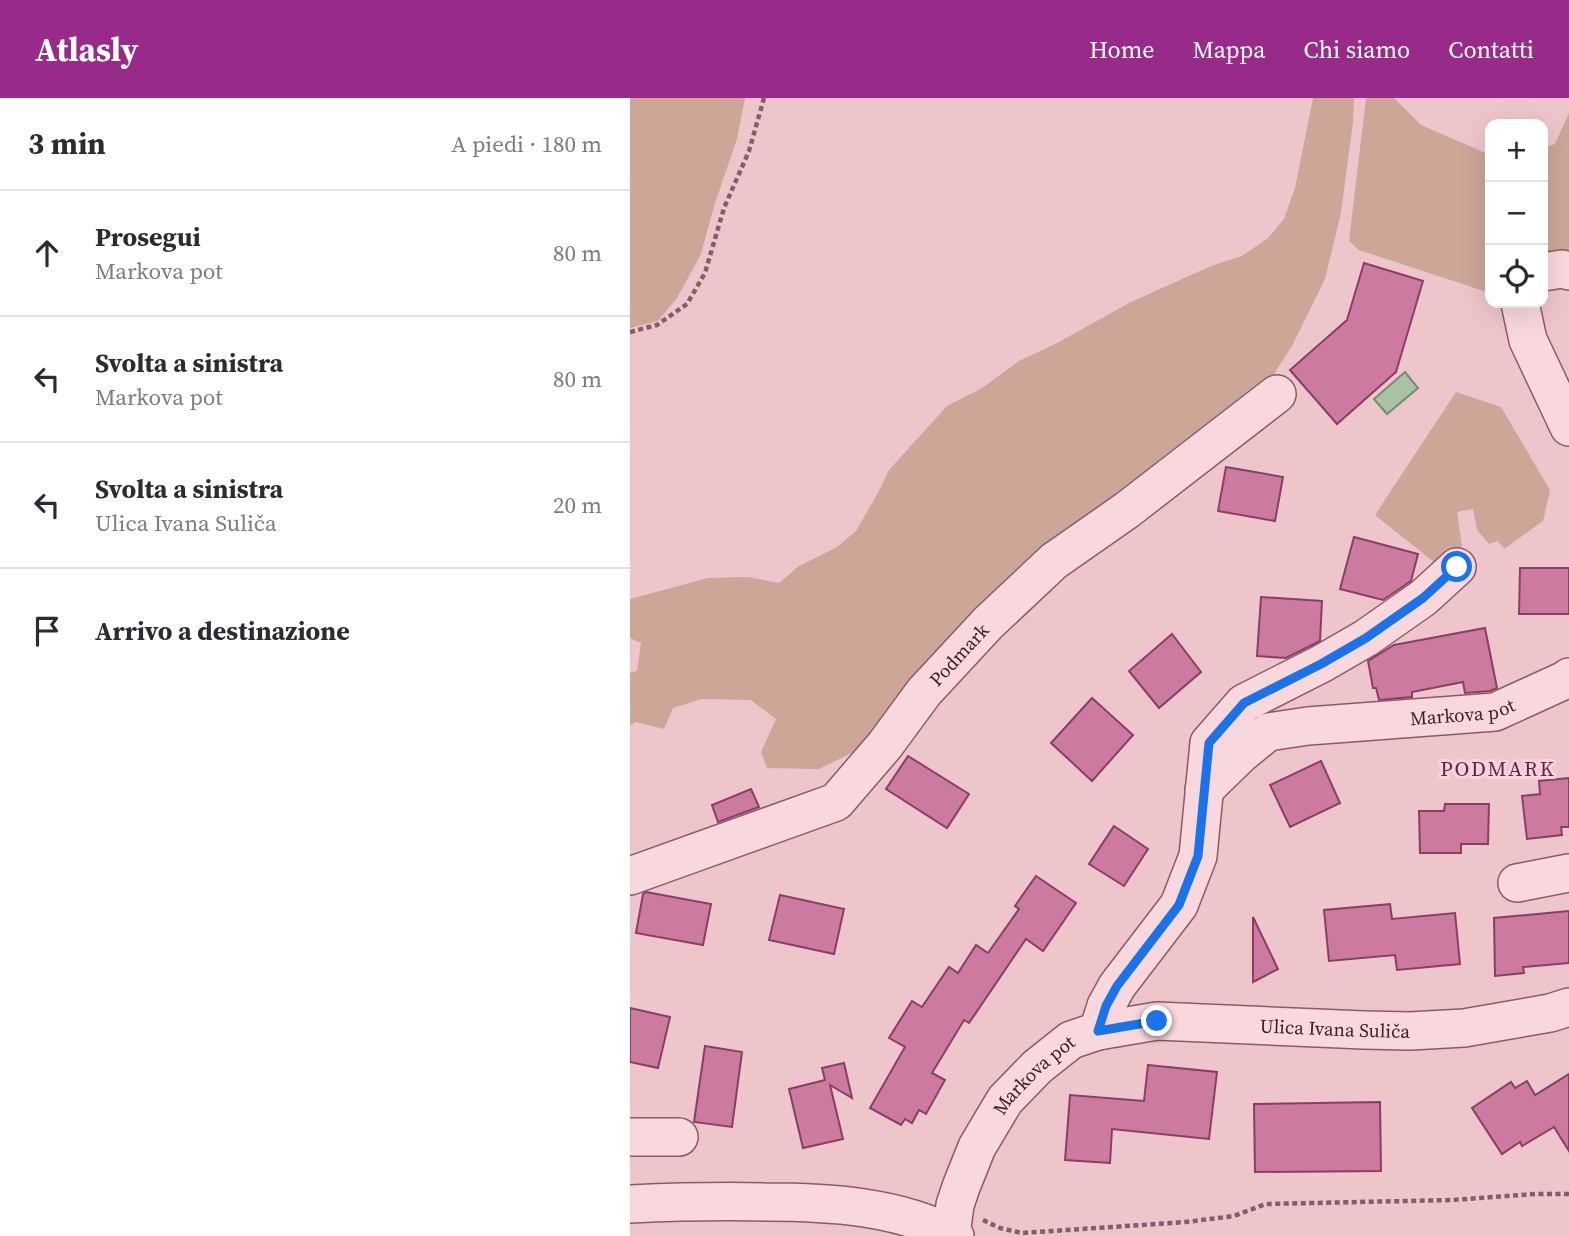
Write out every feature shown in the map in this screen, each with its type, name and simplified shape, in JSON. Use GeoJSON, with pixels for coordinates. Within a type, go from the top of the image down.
{"type":"FeatureCollection","features":[{"type":"Feature","properties":{"kind":"street"},"geometry":{"type":"LineString","coordinates":[[1548,271],[1569,271]]}},
{"type":"Feature","properties":{"kind":"street"},"geometry":{"type":"LineString","coordinates":[[1521,308],[1528,340],[1569,427]]}},
{"type":"Feature","properties":{"kind":"street","name":"Podmark"},"geometry":{"type":"LineString","coordinates":[[630,876],[836,802],[885,745],[924,692],[988,623],[1054,561],[1127,510],[1277,394]]}},
{"type":"Feature","properties":{"kind":"street","name":"Markova pot"},"geometry":{"type":"LineString","coordinates":[[954,1225],[977,1147],[1005,1100],[1037,1067],[1071,1040],[1098,1031],[1106,1006],[1117,986],[1179,905],[1198,856],[1209,743],[1244,703],[1366,638],[1423,598],[1457,567]]}},
{"type":"Feature","properties":{"kind":"street","name":"Markova pot"},"geometry":{"type":"LineString","coordinates":[[1204,790],[1268,732],[1308,726],[1495,712],[1569,677]]}},
{"type":"Feature","properties":{"kind":"street"},"geometry":{"type":"LineString","coordinates":[[1517,883],[1569,873]]}},
{"type":"Feature","properties":{"kind":"street","name":"Ulica Ivana Suliča"},"geometry":{"type":"LineString","coordinates":[[1098,1031],[1157,1021],[1410,1031],[1464,1028],[1550,1013],[1569,1007]]}},
{"type":"Feature","properties":{"kind":"street"},"geometry":{"type":"LineString","coordinates":[[630,1137],[679,1137]]}},
{"type":"Feature","properties":{"kind":"street"},"geometry":{"type":"LineString","coordinates":[[630,1204],[720,1201],[840,1204],[954,1225]]}},
{"type":"Feature","properties":{"kind":"path"},"geometry":{"type":"LineString","coordinates":[[630,332],[657,325],[687,304],[693,294],[705,272],[724,208],[749,151],[764,98]]}},
{"type":"Feature","properties":{"kind":"path"},"geometry":{"type":"LineString","coordinates":[[954,1225],[1000,1228],[1024,1234],[1198,1221],[1234,1216],[1266,1204],[1452,1200],[1569,1194]]}},
{"type":"Feature","properties":{"kind":"shaded area"},"geometry":{"type":"Polygon","coordinates":[[[630,98],[745,98],[737,139],[701,254],[677,298],[658,321],[630,328],[630,98]]]}},
{"type":"Feature","properties":{"kind":"shaded area"},"geometry":{"type":"Polygon","coordinates":[[[1313,98],[1354,98],[1341,213],[1325,279],[1293,344],[1264,390],[860,749],[819,769],[767,768],[761,752],[776,719],[751,700],[701,699],[673,708],[664,729],[636,722],[630,725],[630,673],[637,671],[641,643],[630,638],[630,599],[708,578],[748,577],[779,583],[799,566],[837,547],[856,531],[889,470],[947,406],[982,388],[1019,361],[1131,302],[1211,266],[1242,256],[1268,238],[1284,219],[1295,188],[1313,98]]]}},
{"type":"Feature","properties":{"kind":"shaded area"},"geometry":{"type":"Polygon","coordinates":[[[1366,98],[1394,98],[1421,125],[1485,153],[1485,291],[1359,250],[1349,241],[1366,98]]]}},
{"type":"Feature","properties":{"kind":"shaded area"},"geometry":{"type":"Polygon","coordinates":[[[1569,113],[1569,267],[1548,271],[1548,146],[1555,144],[1569,113]]]}},
{"type":"Feature","properties":{"kind":"shaded area"},"geometry":{"type":"Polygon","coordinates":[[[1405,372],[1418,388],[1387,414],[1374,399],[1405,372]]]}},
{"type":"Feature","properties":{"kind":"shaded area"},"geometry":{"type":"Polygon","coordinates":[[[1456,392],[1501,407],[1550,490],[1543,521],[1504,549],[1498,541],[1489,544],[1477,530],[1473,509],[1457,512],[1462,546],[1434,562],[1375,515],[1456,392]]]}},
{"type":"Feature","properties":{"kind":"building"},"geometry":{"type":"Polygon","coordinates":[[[1364,263],[1423,281],[1396,372],[1337,424],[1290,370],[1347,320],[1364,263]]]}},
{"type":"Feature","properties":{"kind":"building"},"geometry":{"type":"Polygon","coordinates":[[[1226,467],[1283,477],[1275,521],[1218,511],[1226,467]]]}},
{"type":"Feature","properties":{"kind":"building"},"geometry":{"type":"Polygon","coordinates":[[[1354,537],[1418,554],[1411,581],[1383,600],[1340,589],[1354,537]]]}},
{"type":"Feature","properties":{"kind":"building"},"geometry":{"type":"Polygon","coordinates":[[[1520,568],[1569,568],[1569,614],[1519,614],[1520,568]]]}},
{"type":"Feature","properties":{"kind":"building"},"geometry":{"type":"Polygon","coordinates":[[[1261,597],[1322,601],[1320,641],[1286,658],[1257,656],[1261,597]]]}},
{"type":"Feature","properties":{"kind":"building"},"geometry":{"type":"Polygon","coordinates":[[[1485,628],[1497,688],[1465,693],[1463,682],[1412,692],[1412,697],[1379,700],[1376,688],[1373,688],[1368,661],[1394,645],[1485,628]]]}},
{"type":"Feature","properties":{"kind":"building"},"geometry":{"type":"Polygon","coordinates":[[[1172,634],[1201,672],[1159,708],[1129,671],[1172,634]]]}},
{"type":"Feature","properties":{"kind":"building"},"geometry":{"type":"Polygon","coordinates":[[[1092,698],[1133,735],[1092,781],[1051,743],[1092,698]]]}},
{"type":"Feature","properties":{"kind":"building"},"geometry":{"type":"Polygon","coordinates":[[[908,756],[969,794],[947,828],[886,789],[908,756]]]}},
{"type":"Feature","properties":{"kind":"building"},"geometry":{"type":"Polygon","coordinates":[[[1321,761],[1340,803],[1290,827],[1270,785],[1321,761]]]}},
{"type":"Feature","properties":{"kind":"building"},"geometry":{"type":"Polygon","coordinates":[[[1569,778],[1569,827],[1561,827],[1562,835],[1527,839],[1522,796],[1540,794],[1539,781],[1569,778]]]}},
{"type":"Feature","properties":{"kind":"building"},"geometry":{"type":"Polygon","coordinates":[[[751,789],[759,807],[718,822],[712,805],[751,789]]]}},
{"type":"Feature","properties":{"kind":"building"},"geometry":{"type":"Polygon","coordinates":[[[1445,804],[1489,804],[1488,844],[1461,844],[1461,853],[1420,853],[1419,811],[1444,811],[1445,804]]]}},
{"type":"Feature","properties":{"kind":"building"},"geometry":{"type":"Polygon","coordinates":[[[1114,826],[1148,849],[1124,886],[1089,864],[1114,826]]]}},
{"type":"Feature","properties":{"kind":"building"},"geometry":{"type":"Polygon","coordinates":[[[1036,876],[1076,903],[1043,951],[1026,939],[969,1023],[964,1020],[932,1073],[945,1080],[926,1114],[919,1110],[912,1123],[905,1119],[901,1125],[870,1108],[905,1047],[889,1038],[912,1001],[922,1007],[949,967],[958,973],[976,945],[988,953],[1019,909],[1015,906],[1036,876]]]}},
{"type":"Feature","properties":{"kind":"building"},"geometry":{"type":"Polygon","coordinates":[[[646,892],[711,904],[703,945],[636,933],[643,894],[646,892]]]}},
{"type":"Feature","properties":{"kind":"building"},"geometry":{"type":"Polygon","coordinates":[[[780,895],[844,909],[834,954],[769,940],[780,895]]]}},
{"type":"Feature","properties":{"kind":"building"},"geometry":{"type":"Polygon","coordinates":[[[1390,904],[1392,919],[1455,913],[1460,964],[1397,970],[1395,955],[1329,961],[1324,910],[1390,904]]]}},
{"type":"Feature","properties":{"kind":"building"},"geometry":{"type":"Polygon","coordinates":[[[1569,911],[1569,963],[1523,967],[1524,973],[1495,976],[1494,918],[1569,911]]]}},
{"type":"Feature","properties":{"kind":"building"},"geometry":{"type":"Polygon","coordinates":[[[1253,917],[1278,969],[1253,982],[1253,917]]]}},
{"type":"Feature","properties":{"kind":"building"},"geometry":{"type":"Polygon","coordinates":[[[630,1008],[670,1017],[658,1068],[630,1062],[630,1008]]]}},
{"type":"Feature","properties":{"kind":"building"},"geometry":{"type":"Polygon","coordinates":[[[705,1046],[742,1052],[732,1127],[694,1122],[705,1046]]]}},
{"type":"Feature","properties":{"kind":"building"},"geometry":{"type":"Polygon","coordinates":[[[844,1063],[852,1098],[830,1085],[843,1139],[803,1148],[789,1089],[825,1080],[822,1068],[844,1063]]]}},
{"type":"Feature","properties":{"kind":"building"},"geometry":{"type":"Polygon","coordinates":[[[1148,1065],[1217,1072],[1209,1139],[1112,1129],[1110,1163],[1065,1160],[1070,1095],[1144,1101],[1148,1065]]]}},
{"type":"Feature","properties":{"kind":"building"},"geometry":{"type":"Polygon","coordinates":[[[1569,1074],[1569,1151],[1554,1127],[1522,1146],[1520,1142],[1502,1154],[1472,1108],[1511,1082],[1515,1088],[1527,1081],[1535,1095],[1569,1074]]]}},
{"type":"Feature","properties":{"kind":"building"},"geometry":{"type":"Polygon","coordinates":[[[1380,1102],[1381,1171],[1255,1172],[1254,1104],[1380,1102]]]}},
{"type":"Feature","properties":{"kind":"district","name":"PODMARK"},"geometry":{"type":"Point","coordinates":[1498,768]}},
{"type":"Feature","properties":{"kind":"route"},"geometry":{"type":"LineString","coordinates":[[1157,1021],[1098,1031],[1106,1006],[1117,986],[1179,905],[1198,856],[1209,743],[1244,703],[1366,638],[1423,598],[1457,567]]}}]}
